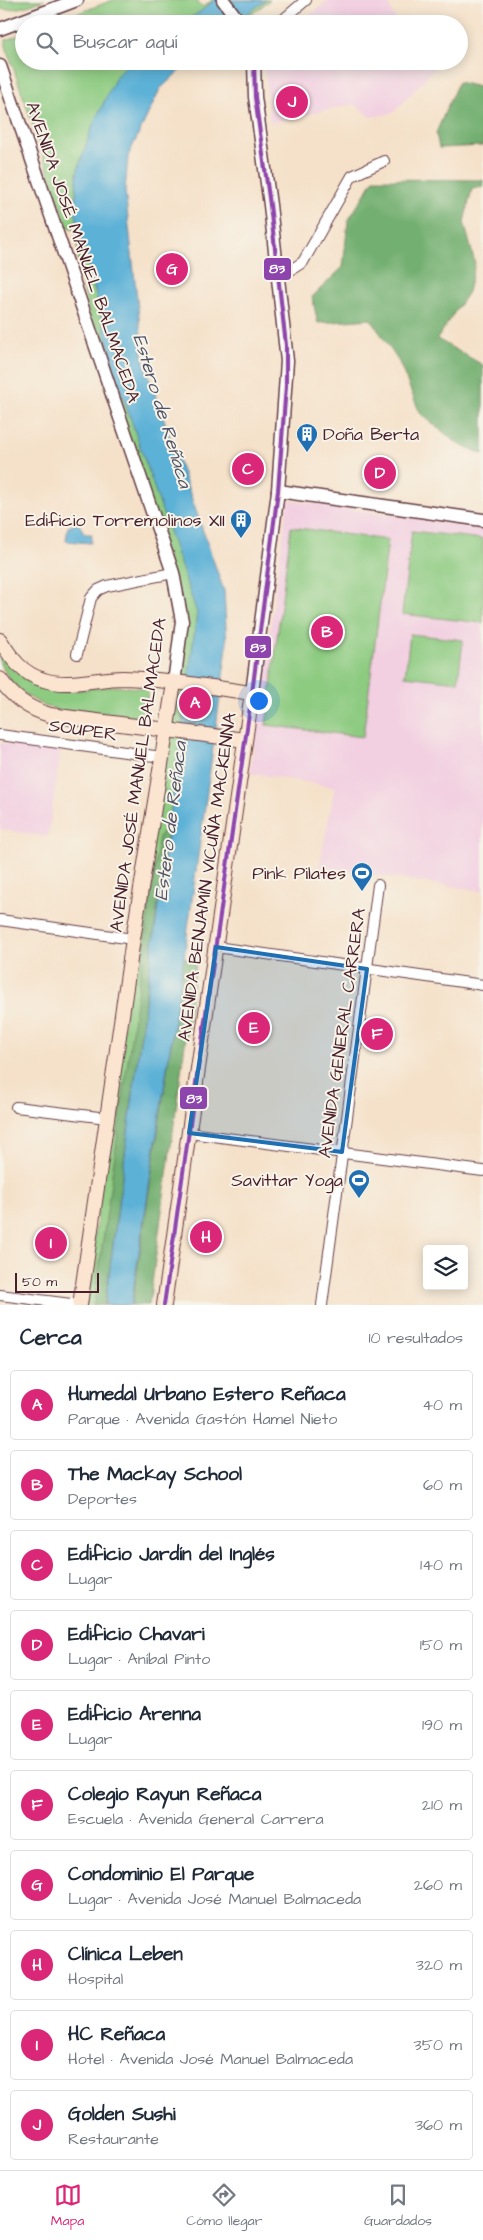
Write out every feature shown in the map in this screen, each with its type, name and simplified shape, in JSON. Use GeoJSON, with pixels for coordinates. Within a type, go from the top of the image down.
{"type":"FeatureCollection","features":[{"type":"Feature","properties":{"kind":"main road"},"geometry":{"type":"LineString","coordinates":[[0,640],[10,657],[20,667],[44,680],[63,683],[125,678],[252,693]]}},
{"type":"Feature","properties":{"kind":"main road"},"geometry":{"type":"LineString","coordinates":[[0,678],[19,700],[44,713],[67,719],[245,740]]}},
{"type":"Feature","properties":{"kind":"main road","name":"AVENIDA JOSÉ MANUEL BALMACEDA"},"geometry":{"type":"LineString","coordinates":[[80,1305],[133,939],[162,758],[171,730],[179,683]]}},
{"type":"Feature","properties":{"kind":"main road","name":"AVENIDA BENJAMÍN VICUÑA MACKENNA"},"geometry":{"type":"LineString","coordinates":[[164,1305],[252,693]]}},
{"type":"Feature","properties":{"kind":"street"},"geometry":{"type":"LineString","coordinates":[[37,15],[77,0]]}},
{"type":"Feature","properties":{"kind":"street"},"geometry":{"type":"LineString","coordinates":[[223,0],[234,15]]}},
{"type":"Feature","properties":{"kind":"street"},"geometry":{"type":"LineString","coordinates":[[288,15],[306,0]]}},
{"type":"Feature","properties":{"kind":"street"},"geometry":{"type":"LineString","coordinates":[[0,29],[15,23]]}},
{"type":"Feature","properties":{"kind":"street","name":"AVENIDA JOSÉ MANUEL BALMACEDA"},"geometry":{"type":"LineString","coordinates":[[0,66],[173,573],[182,621],[179,683]]}},
{"type":"Feature","properties":{"kind":"street","name":"AVENIDA BENJAMÍN VICUÑA MACKENNA"},"geometry":{"type":"LineString","coordinates":[[252,693],[278,491],[287,374],[286,345],[256,97],[254,70]]}},
{"type":"Feature","properties":{"kind":"street"},"geometry":{"type":"LineString","coordinates":[[278,274],[286,273],[304,262],[352,176],[384,161]]}},
{"type":"Feature","properties":{"kind":"street"},"geometry":{"type":"LineString","coordinates":[[278,491],[483,520]]}},
{"type":"Feature","properties":{"kind":"street"},"geometry":{"type":"LineString","coordinates":[[77,654],[91,598],[98,590],[107,586],[173,573]]}},
{"type":"Feature","properties":{"kind":"street","name":"SOUPER"},"geometry":{"type":"LineString","coordinates":[[0,735],[162,758]]}},
{"type":"Feature","properties":{"kind":"street","name":"AVENIDA GENERAL CARRERA"},"geometry":{"type":"LineString","coordinates":[[322,1305],[378,885]]}},
{"type":"Feature","properties":{"kind":"street"},"geometry":{"type":"LineString","coordinates":[[0,920],[133,939]]}},
{"type":"Feature","properties":{"kind":"street"},"geometry":{"type":"LineString","coordinates":[[216,947],[483,985]]}},
{"type":"Feature","properties":{"kind":"street"},"geometry":{"type":"LineString","coordinates":[[16,1107],[107,1118]]}},
{"type":"Feature","properties":{"kind":"street"},"geometry":{"type":"LineString","coordinates":[[189,1132],[483,1171]]}},
{"type":"Feature","properties":{"kind":"street"},"geometry":{"type":"LineString","coordinates":[[0,1295],[80,1305]]}},
{"type":"Feature","properties":{"kind":"highlighted area"},"geometry":{"type":"Polygon","coordinates":[[[216,947],[367,969],[342,1152],[189,1133],[216,947]]]}},
{"type":"Feature","properties":{"kind":"shaded area"},"geometry":{"type":"Polygon","coordinates":[[[328,0],[387,0],[393,15],[310,15],[328,0]]]}},
{"type":"Feature","properties":{"kind":"shaded area"},"geometry":{"type":"Polygon","coordinates":[[[265,70],[433,70],[393,113],[371,117],[354,104],[270,123],[265,70]]]}},
{"type":"Feature","properties":{"kind":"shaded area"},"geometry":{"type":"Polygon","coordinates":[[[288,500],[483,528],[483,891],[319,867],[335,787],[250,773],[288,500]]]}},
{"type":"Feature","properties":{"kind":"shaded area"},"geometry":{"type":"Polygon","coordinates":[[[0,743],[61,750],[48,837],[0,829],[0,743]]]}},
{"type":"Feature","properties":{"kind":"green space"},"geometry":{"type":"Polygon","coordinates":[[[0,0],[44,0],[23,7],[0,9],[0,0]]]}},
{"type":"Feature","properties":{"kind":"green space"},"geometry":{"type":"Polygon","coordinates":[[[113,0],[195,0],[203,7],[212,0],[270,0],[251,15],[74,15],[113,0]]]}},
{"type":"Feature","properties":{"kind":"green space"},"geometry":{"type":"Polygon","coordinates":[[[15,36],[15,70],[122,70],[117,75],[152,86],[118,158],[136,361],[213,573],[134,1305],[85,1305],[182,606],[95,342],[79,267],[76,231],[67,226],[6,46],[6,40],[15,36]]]}},
{"type":"Feature","properties":{"kind":"green space"},"geometry":{"type":"Polygon","coordinates":[[[458,82],[483,88],[483,146],[439,148],[436,133],[458,82]]]}},
{"type":"Feature","properties":{"kind":"green space"},"geometry":{"type":"Polygon","coordinates":[[[374,179],[483,180],[483,187],[472,189],[464,222],[475,263],[468,292],[437,339],[483,365],[483,454],[458,444],[420,413],[399,362],[371,319],[318,323],[312,297],[343,267],[348,221],[374,179]]]}},
{"type":"Feature","properties":{"kind":"green space"},"geometry":{"type":"Polygon","coordinates":[[[291,527],[388,540],[363,737],[266,725],[291,527]]]}},
{"type":"Feature","properties":{"kind":"green space"},"geometry":{"type":"Polygon","coordinates":[[[412,531],[483,539],[483,623],[402,614],[412,531]]]}},
{"type":"Feature","properties":{"kind":"green space"},"geometry":{"type":"Polygon","coordinates":[[[410,634],[463,640],[458,682],[405,676],[410,634]]]}},
{"type":"Feature","properties":{"kind":"green space"},"geometry":{"type":"Polygon","coordinates":[[[0,653],[11,668],[29,681],[59,692],[116,686],[149,689],[143,718],[82,710],[63,711],[44,706],[26,695],[11,681],[0,664],[0,653]]]}},
{"type":"Feature","properties":{"kind":"green space"},"geometry":{"type":"Polygon","coordinates":[[[169,820],[105,1305],[94,1305],[159,837],[169,820]]]}},
{"type":"Feature","properties":{"kind":"green space"},"geometry":{"type":"Polygon","coordinates":[[[184,957],[196,964],[149,1305],[132,1305],[184,957]]]}},
{"type":"Feature","properties":{"kind":"water"},"geometry":{"type":"Polygon","coordinates":[[[214,0],[266,0],[245,15],[195,15],[214,0]]]}},
{"type":"Feature","properties":{"kind":"water","name":"Estero de Reñaca"},"geometry":{"type":"Polygon","coordinates":[[[122,70],[180,70],[160,89],[128,156],[125,191],[144,362],[224,591],[227,647],[184,957],[131,1305],[105,1305],[197,613],[116,376],[75,211],[77,172],[92,127],[117,75],[122,70]]]}},
{"type":"Feature","properties":{"kind":"water"},"geometry":{"type":"Polygon","coordinates":[[[78,523],[85,534],[92,534],[91,543],[66,541],[68,527],[78,523]]]}},
{"type":"Feature","properties":{"kind":"transit line","name":"83"},"geometry":{"type":"LineString","coordinates":[[164,1305],[252,693],[278,491],[286,386],[286,345],[255,97],[254,70]]}},
{"type":"Feature","properties":{"kind":"place","name":"Golden Sushi"},"geometry":{"type":"Point","coordinates":[292,102]}},
{"type":"Feature","properties":{"kind":"place","name":"Condominio El Parque"},"geometry":{"type":"Point","coordinates":[172,269]}},
{"type":"Feature","properties":{"kind":"place","name":"Doña Berta"},"geometry":{"type":"Point","coordinates":[307,453]}},
{"type":"Feature","properties":{"kind":"place","name":"Edificio Jardín del Inglés"},"geometry":{"type":"Point","coordinates":[248,469]}},
{"type":"Feature","properties":{"kind":"place","name":"Edificio Chavari"},"geometry":{"type":"Point","coordinates":[380,473]}},
{"type":"Feature","properties":{"kind":"place","name":"Edificio Torremolinos XII"},"geometry":{"type":"Point","coordinates":[241,539]}},
{"type":"Feature","properties":{"kind":"place","name":"The Mackay School"},"geometry":{"type":"Point","coordinates":[327,632]}},
{"type":"Feature","properties":{"kind":"place","name":"Humedal Urbano Estero Reñaca"},"geometry":{"type":"Point","coordinates":[195,703]}},
{"type":"Feature","properties":{"kind":"place","name":"Pink Pilates"},"geometry":{"type":"Point","coordinates":[362,892]}},
{"type":"Feature","properties":{"kind":"place","name":"Edificio Arenna"},"geometry":{"type":"Point","coordinates":[254,1028]}},
{"type":"Feature","properties":{"kind":"place","name":"Colegio Rayun Reñaca"},"geometry":{"type":"Point","coordinates":[377,1034]}},
{"type":"Feature","properties":{"kind":"place","name":"Savittar Yoga"},"geometry":{"type":"Point","coordinates":[359,1199]}},
{"type":"Feature","properties":{"kind":"place","name":"Clínica Leben"},"geometry":{"type":"Point","coordinates":[206,1237]}},
{"type":"Feature","properties":{"kind":"place","name":"HC Reñaca"},"geometry":{"type":"Point","coordinates":[51,1243]}}]}
